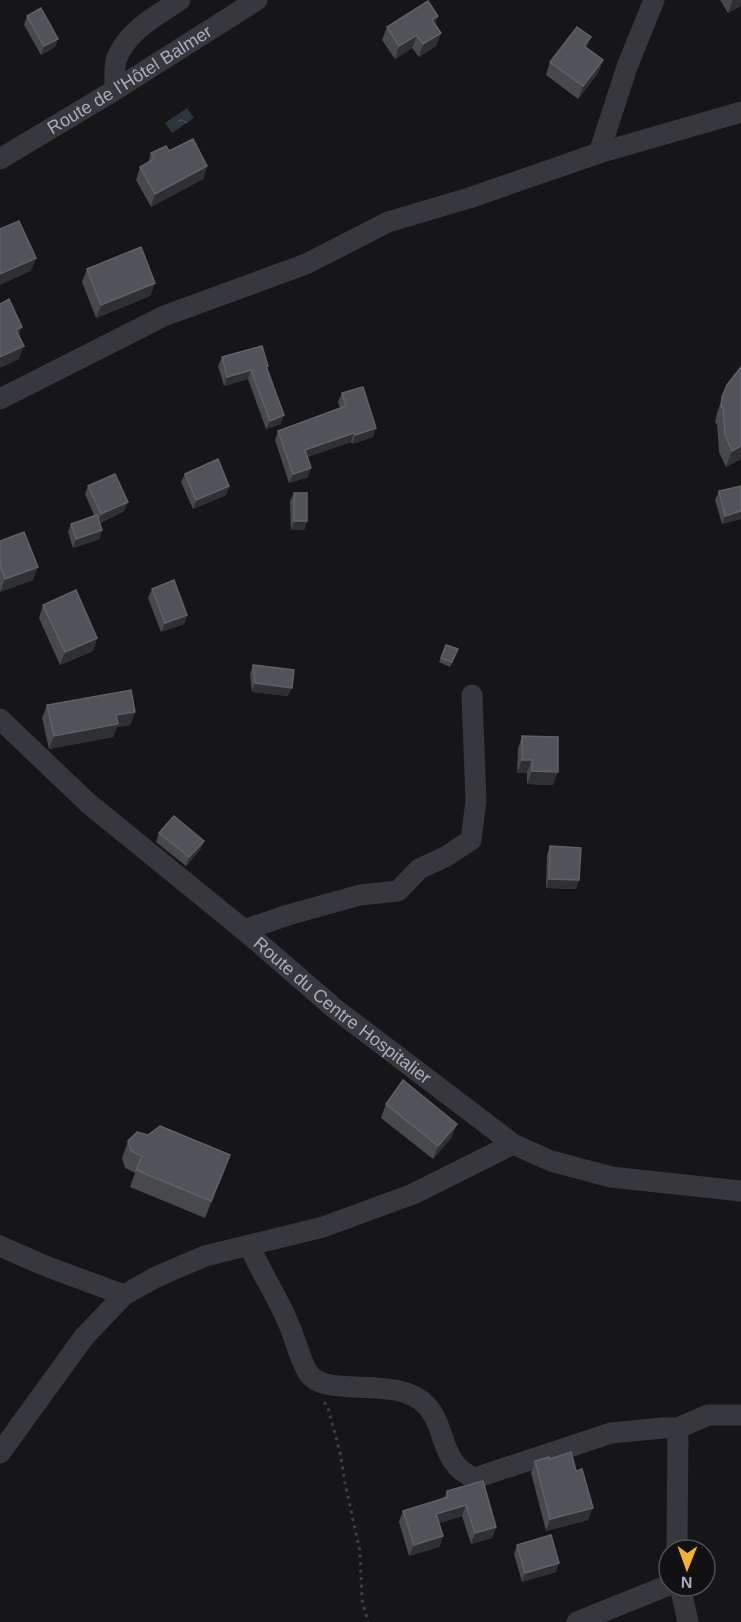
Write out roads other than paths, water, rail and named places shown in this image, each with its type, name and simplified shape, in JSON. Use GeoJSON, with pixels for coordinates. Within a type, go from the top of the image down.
{"type":"FeatureCollection","features":[{"type":"Feature","properties":{"kind":"street"},"geometry":{"type":"LineString","coordinates":[[115,90],[116,61],[130,37],[153,7],[180,0]]}},
{"type":"Feature","properties":{"kind":"street","name":"Route de l'Hôtel Balmer"},"geometry":{"type":"LineString","coordinates":[[0,159],[115,90],[257,0]]}},
{"type":"Feature","properties":{"kind":"street"},"geometry":{"type":"LineString","coordinates":[[599,153],[627,67],[654,0]]}},
{"type":"Feature","properties":{"kind":"street"},"geometry":{"type":"LineString","coordinates":[[0,399],[164,316],[306,264],[387,222],[469,198],[599,153],[741,112]]}},
{"type":"Feature","properties":{"kind":"street"},"geometry":{"type":"LineString","coordinates":[[244,930],[360,895],[398,891],[419,869],[445,857],[471,840],[476,801],[472,695]]}},
{"type":"Feature","properties":{"kind":"street","name":"Route du Centre Hospitalier"},"geometry":{"type":"LineString","coordinates":[[0,719],[88,802],[244,930],[334,1008],[513,1144],[551,1161],[611,1177],[741,1191]]}},
{"type":"Feature","properties":{"kind":"street"},"geometry":{"type":"LineString","coordinates":[[0,1453],[84,1337],[124,1295],[156,1277],[205,1256],[323,1227],[413,1194],[513,1144]]}},
{"type":"Feature","properties":{"kind":"street"},"geometry":{"type":"LineString","coordinates":[[249,1245],[261,1274],[282,1307],[309,1375],[322,1383],[338,1386],[382,1387],[412,1395],[426,1405],[434,1418],[452,1462],[464,1474],[475,1478],[611,1433],[678,1428],[708,1415],[741,1415]]}},
{"type":"Feature","properties":{"kind":"street"},"geometry":{"type":"LineString","coordinates":[[0,1246],[48,1267],[124,1295]]}},
{"type":"Feature","properties":{"kind":"street"},"geometry":{"type":"LineString","coordinates":[[677,1538],[678,1428]]}},
{"type":"Feature","properties":{"kind":"street"},"geometry":{"type":"LineString","coordinates":[[577,1622],[657,1590]]}},
{"type":"Feature","properties":{"kind":"street"},"geometry":{"type":"LineString","coordinates":[[683,1598],[688,1622]]}},
{"type":"Feature","properties":{"kind":"water"},"geometry":{"type":"Polygon","coordinates":[[[187,108],[194,118],[172,133],[165,123],[187,108]]]}}]}
